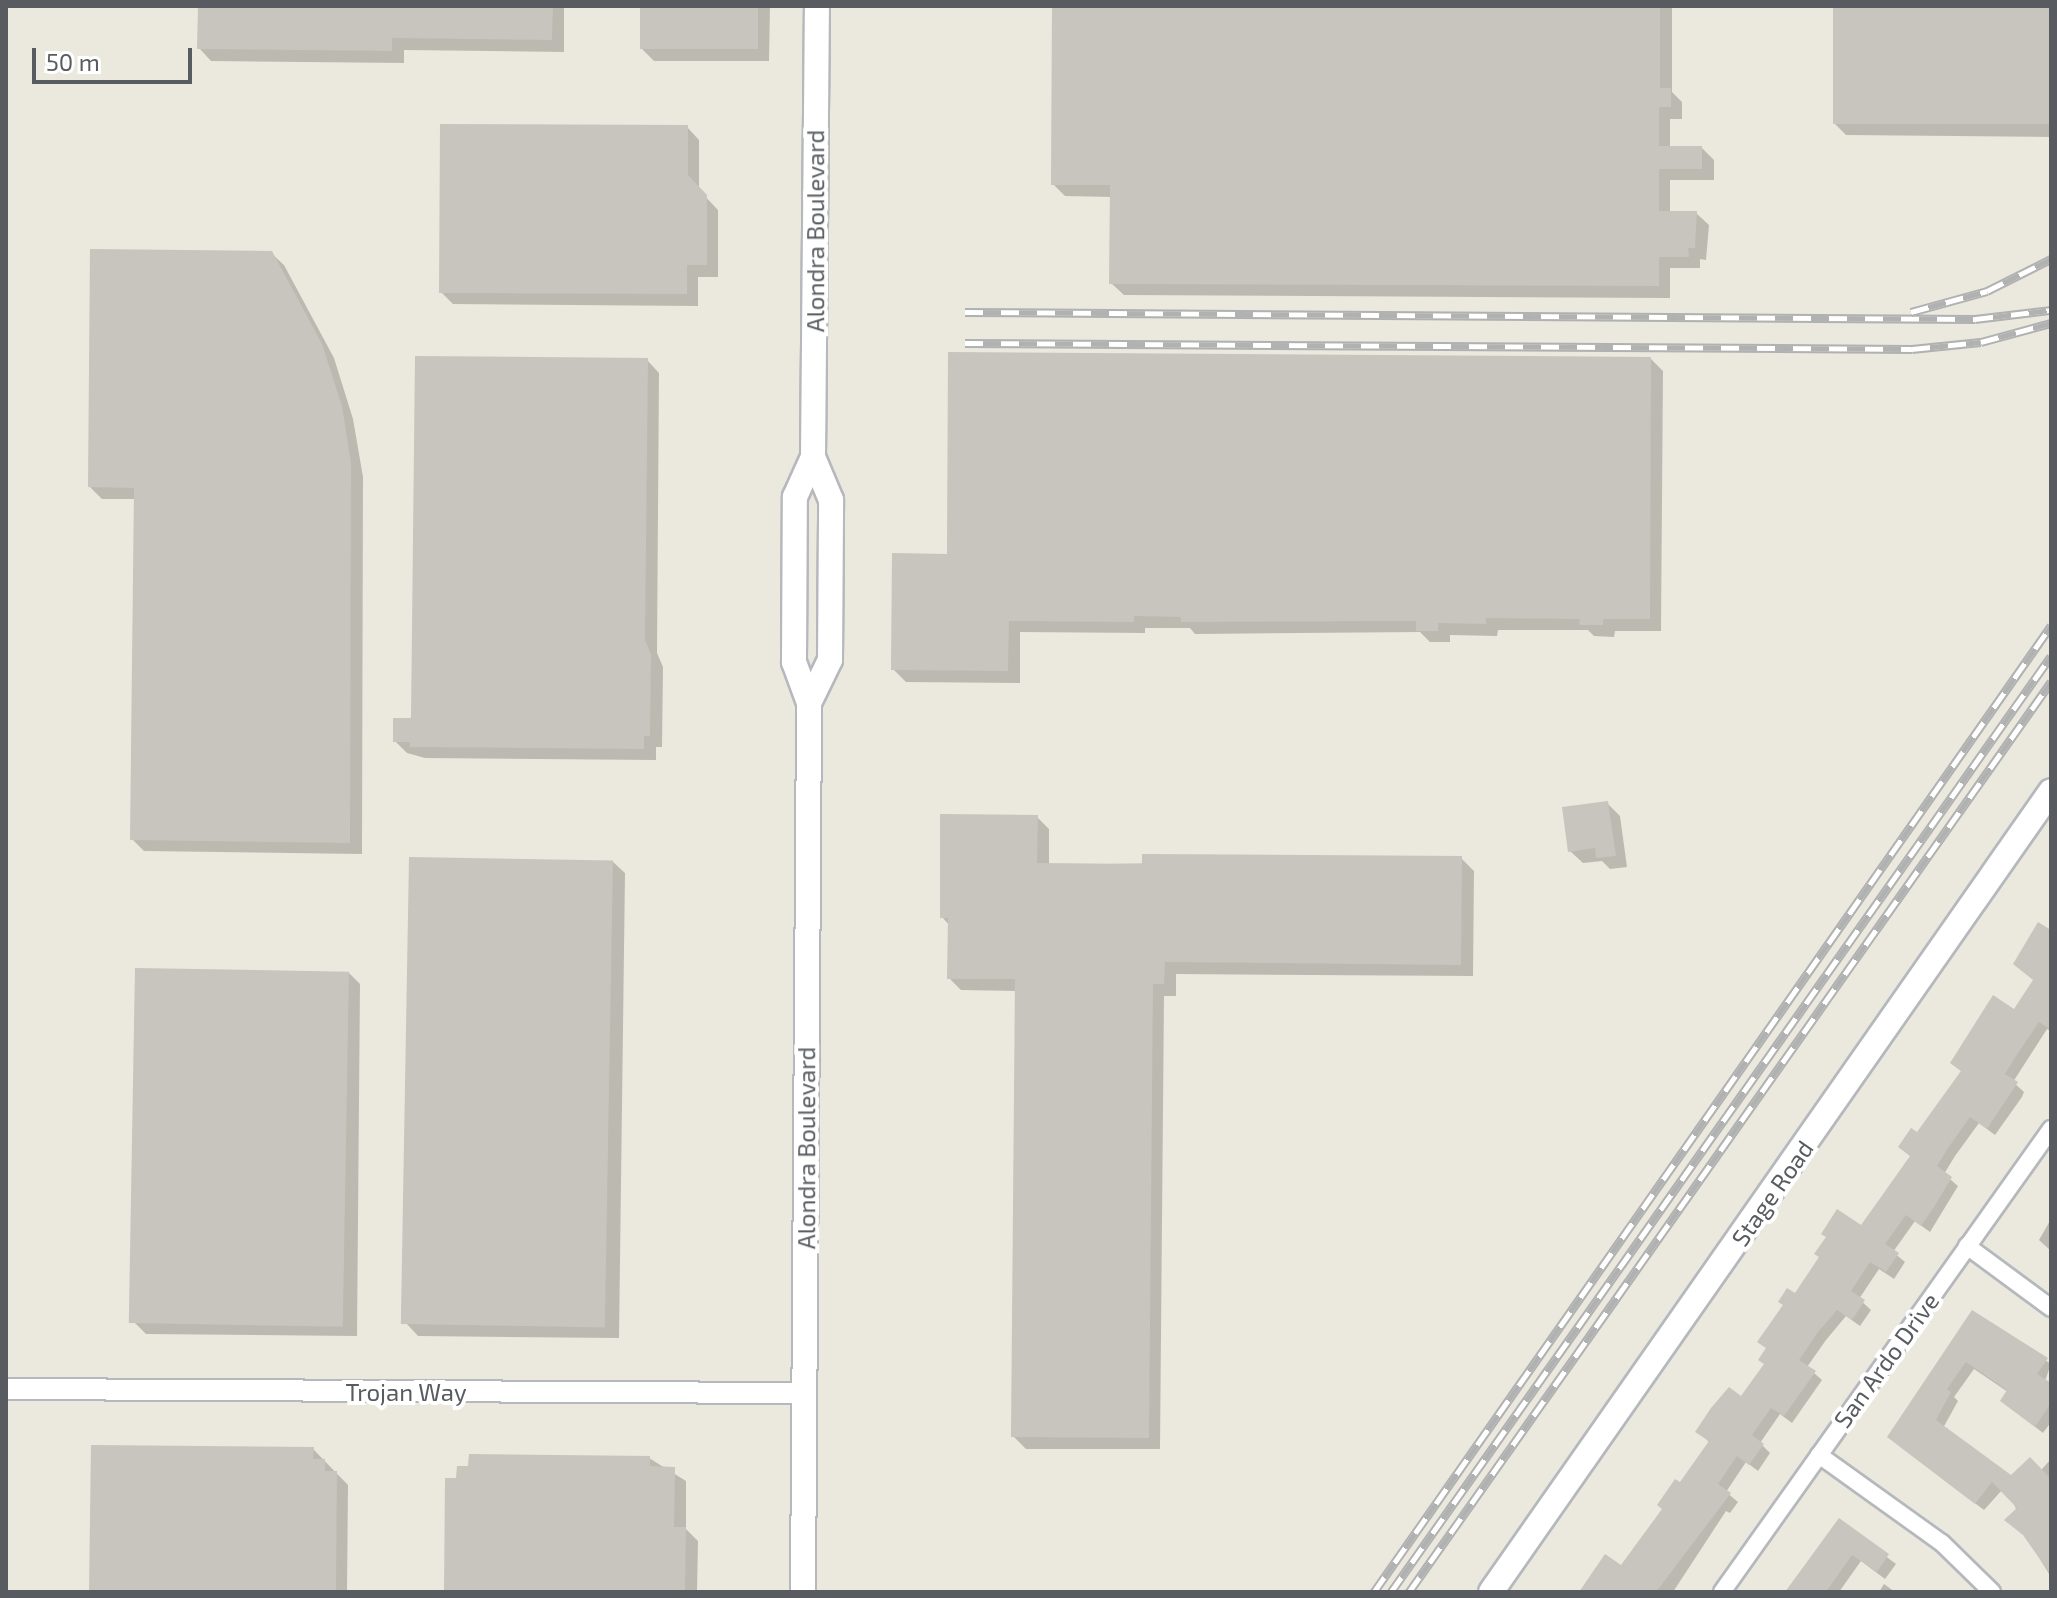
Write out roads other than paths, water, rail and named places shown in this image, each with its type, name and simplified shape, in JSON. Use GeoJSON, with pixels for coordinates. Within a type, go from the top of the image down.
{"type":"FeatureCollection","features":[{"type":"Feature","properties":{"kind":"main road","name":"Alondra Boulevard"},"geometry":{"type":"LineString","coordinates":[[809,703],[830,660],[831,500],[813,457],[817,6]]}},
{"type":"Feature","properties":{"kind":"main road","name":"Alondra Boulevard"},"geometry":{"type":"LineString","coordinates":[[803,1592],[809,703],[794,662],[795,497],[813,457]]}},
{"type":"Feature","properties":{"kind":"main road","name":"Stage Road"},"geometry":{"type":"LineString","coordinates":[[1491,1592],[2051,791]]}},
{"type":"Feature","properties":{"kind":"street","name":"San Ardo Drive"},"geometry":{"type":"LineString","coordinates":[[1722,1592],[2051,1129]]}},
{"type":"Feature","properties":{"kind":"street"},"geometry":{"type":"LineString","coordinates":[[1967,1246],[2051,1308]]}},
{"type":"Feature","properties":{"kind":"street","name":"Trojan Way"},"geometry":{"type":"LineString","coordinates":[[6,1389],[805,1393]]}},
{"type":"Feature","properties":{"kind":"street"},"geometry":{"type":"LineString","coordinates":[[1819,1455],[1942,1543],[1992,1592]]}},
{"type":"Feature","properties":{"kind":"railway"},"geometry":{"type":"LineString","coordinates":[[1911,312],[1987,291],[2051,259]]}},
{"type":"Feature","properties":{"kind":"railway"},"geometry":{"type":"LineString","coordinates":[[965,312],[1975,319],[2051,310]]}},
{"type":"Feature","properties":{"kind":"railway"},"geometry":{"type":"LineString","coordinates":[[965,343],[1912,349],[1981,342],[2051,323]]}},
{"type":"Feature","properties":{"kind":"railway"},"geometry":{"type":"LineString","coordinates":[[1374,1592],[2051,626]]}},
{"type":"Feature","properties":{"kind":"railway"},"geometry":{"type":"LineString","coordinates":[[1391,1592],[2051,656]]}},
{"type":"Feature","properties":{"kind":"railway"},"geometry":{"type":"LineString","coordinates":[[1409,1592],[2051,682]]}}]}
